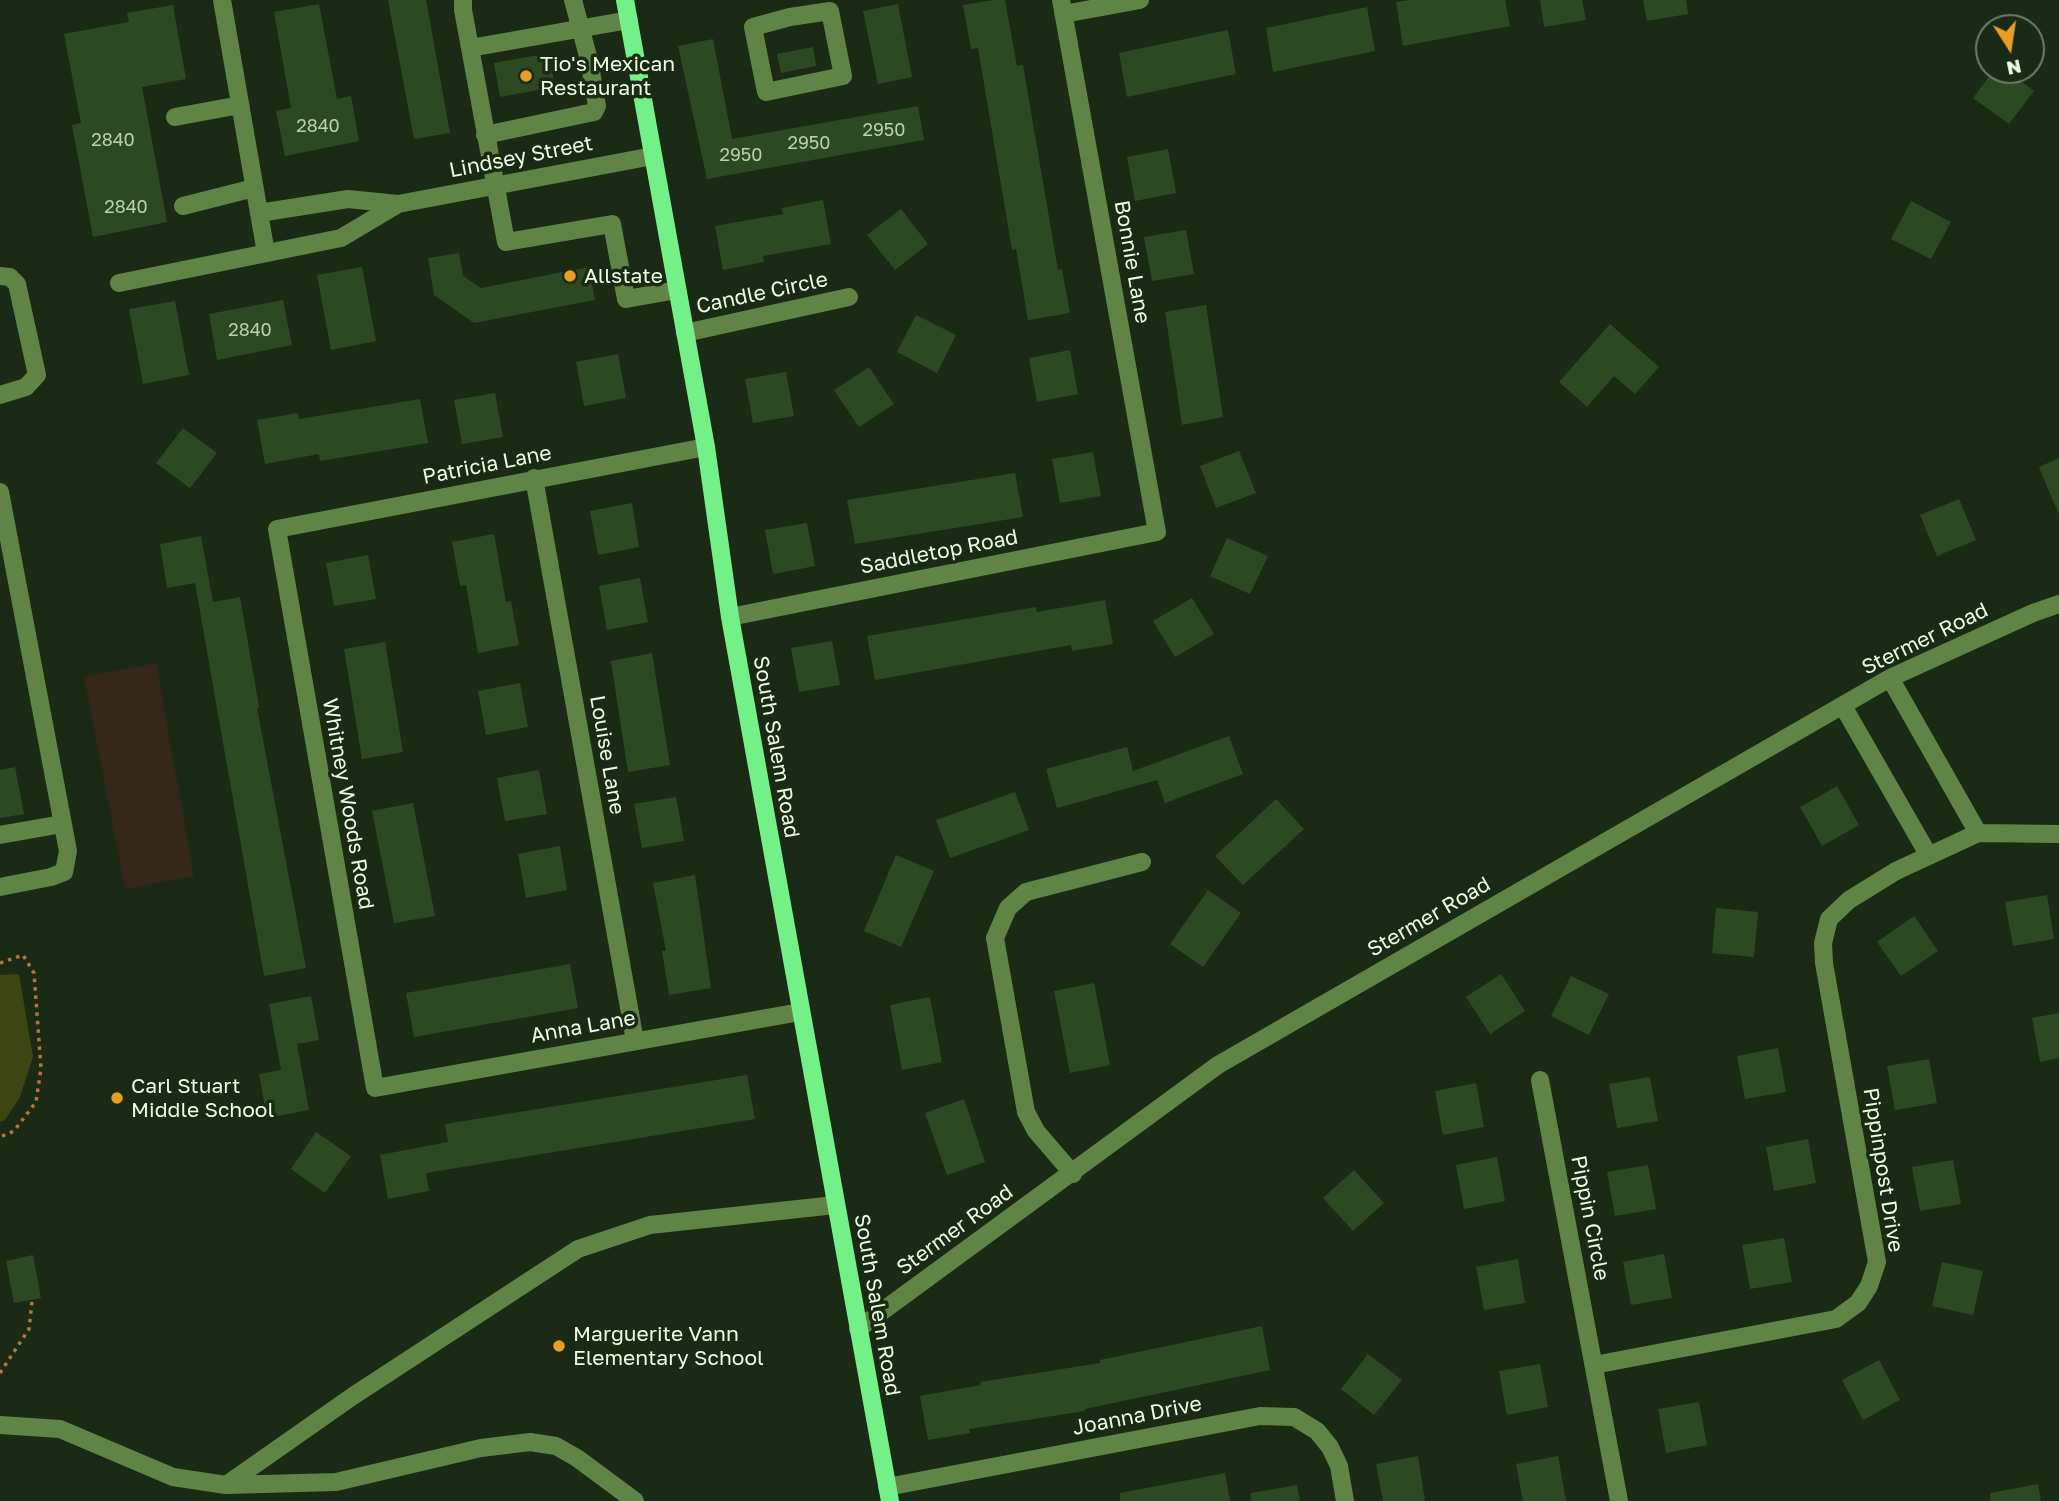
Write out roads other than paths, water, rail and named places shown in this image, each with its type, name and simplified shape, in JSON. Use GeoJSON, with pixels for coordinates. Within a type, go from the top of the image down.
{"type":"FeatureCollection","features":[{"type":"Feature","properties":{"kind":"main road","name":"South Salem Road"},"geometry":{"type":"LineString","coordinates":[[625,0],[706,447],[730,617],[888,1494]]}},
{"type":"Feature","properties":{"kind":"street"},"geometry":{"type":"LineString","coordinates":[[222,0],[266,253]]}},
{"type":"Feature","properties":{"kind":"street"},"geometry":{"type":"LineString","coordinates":[[463,0],[506,242],[612,224],[626,299],[677,290]]}},
{"type":"Feature","properties":{"kind":"street"},"geometry":{"type":"LineString","coordinates":[[485,135],[594,112],[597,106],[589,60],[573,0]]}},
{"type":"Feature","properties":{"kind":"street"},"geometry":{"type":"LineString","coordinates":[[1063,7],[1140,0]]}},
{"type":"Feature","properties":{"kind":"street","name":"Bonnie Lane"},"geometry":{"type":"LineString","coordinates":[[1063,7],[1157,533]]}},
{"type":"Feature","properties":{"kind":"street"},"geometry":{"type":"LineString","coordinates":[[789,8],[830,11],[843,76],[765,92],[753,27],[789,8]]}},
{"type":"Feature","properties":{"kind":"street"},"geometry":{"type":"LineString","coordinates":[[470,48],[629,20]]}},
{"type":"Feature","properties":{"kind":"street"},"geometry":{"type":"LineString","coordinates":[[175,117],[240,106]]}},
{"type":"Feature","properties":{"kind":"street","name":"Lindsey Street"},"geometry":{"type":"LineString","coordinates":[[398,204],[653,156]]}},
{"type":"Feature","properties":{"kind":"street"},"geometry":{"type":"LineString","coordinates":[[183,206],[254,188]]}},
{"type":"Feature","properties":{"kind":"street"},"geometry":{"type":"LineString","coordinates":[[259,213],[348,199],[398,204]]}},
{"type":"Feature","properties":{"kind":"street"},"geometry":{"type":"LineString","coordinates":[[119,283],[341,238],[398,204]]}},
{"type":"Feature","properties":{"kind":"street"},"geometry":{"type":"LineString","coordinates":[[0,276],[10,276],[17,284],[37,375],[26,387],[0,395]]}},
{"type":"Feature","properties":{"kind":"street","name":"Candle Circle"},"geometry":{"type":"LineString","coordinates":[[685,333],[849,297]]}},
{"type":"Feature","properties":{"kind":"street","name":"Patricia Lane"},"geometry":{"type":"LineString","coordinates":[[277,529],[706,447]]}},
{"type":"Feature","properties":{"kind":"street","name":"Louise Lane"},"geometry":{"type":"LineString","coordinates":[[534,478],[635,1041]]}},
{"type":"Feature","properties":{"kind":"street"},"geometry":{"type":"LineString","coordinates":[[0,492],[4,533],[68,851],[64,872],[0,887]]}},
{"type":"Feature","properties":{"kind":"street","name":"Whitney Woods Road"},"geometry":{"type":"LineString","coordinates":[[277,529],[375,1088]]}},
{"type":"Feature","properties":{"kind":"street","name":"Saddletop Road"},"geometry":{"type":"LineString","coordinates":[[730,617],[1157,533]]}},
{"type":"Feature","properties":{"kind":"street","name":"Stermer Road"},"geometry":{"type":"LineString","coordinates":[[858,1329],[1073,1174],[1218,1065],[1890,678],[2059,604]]}},
{"type":"Feature","properties":{"kind":"street"},"geometry":{"type":"LineString","coordinates":[[1890,678],[1978,833]]}},
{"type":"Feature","properties":{"kind":"street"},"geometry":{"type":"LineString","coordinates":[[1843,706],[1929,856]]}},
{"type":"Feature","properties":{"kind":"street"},"geometry":{"type":"LineString","coordinates":[[0,835],[62,824]]}},
{"type":"Feature","properties":{"kind":"street","name":"Pippinpost Drive"},"geometry":{"type":"LineString","coordinates":[[1594,1365],[1836,1319],[1858,1303],[1869,1286],[1877,1262],[1824,963],[1823,943],[1829,919],[1849,900],[1896,871],[1978,833],[2059,834]]}},
{"type":"Feature","properties":{"kind":"street"},"geometry":{"type":"LineString","coordinates":[[1073,1174],[1036,1131],[1026,1112],[995,938],[1007,908],[1026,892],[1142,862]]}},
{"type":"Feature","properties":{"kind":"street","name":"Anna Lane"},"geometry":{"type":"LineString","coordinates":[[375,1088],[800,1012]]}},
{"type":"Feature","properties":{"kind":"street","name":"Pippin Circle"},"geometry":{"type":"LineString","coordinates":[[1540,1080],[1594,1365]]}},
{"type":"Feature","properties":{"kind":"street"},"geometry":{"type":"LineString","coordinates":[[226,1485],[352,1396],[578,1248],[650,1225],[835,1205]]}},
{"type":"Feature","properties":{"kind":"street"},"geometry":{"type":"LineString","coordinates":[[1594,1365],[1619,1501]]}},
{"type":"Feature","properties":{"kind":"street","name":"Joanna Drive"},"geometry":{"type":"LineString","coordinates":[[888,1494],[1260,1416],[1283,1416],[1294,1417],[1317,1431],[1330,1447],[1339,1466],[1345,1501]]}},
{"type":"Feature","properties":{"kind":"street"},"geometry":{"type":"LineString","coordinates":[[0,1425],[60,1429],[173,1477],[226,1485],[337,1482],[481,1448],[530,1442],[556,1446],[635,1501]]}},
{"type":"Feature","properties":{"kind":"place","name":"Tio's Mexican Restaurant"},"geometry":{"type":"Point","coordinates":[526,76]}},
{"type":"Feature","properties":{"kind":"place","name":"Allstate"},"geometry":{"type":"Point","coordinates":[570,276]}},
{"type":"Feature","properties":{"kind":"place","name":"Carl Stuart Middle School"},"geometry":{"type":"Point","coordinates":[117,1098]}},
{"type":"Feature","properties":{"kind":"place","name":"Marguerite Vann Elementary School"},"geometry":{"type":"Point","coordinates":[559,1346]}}]}
